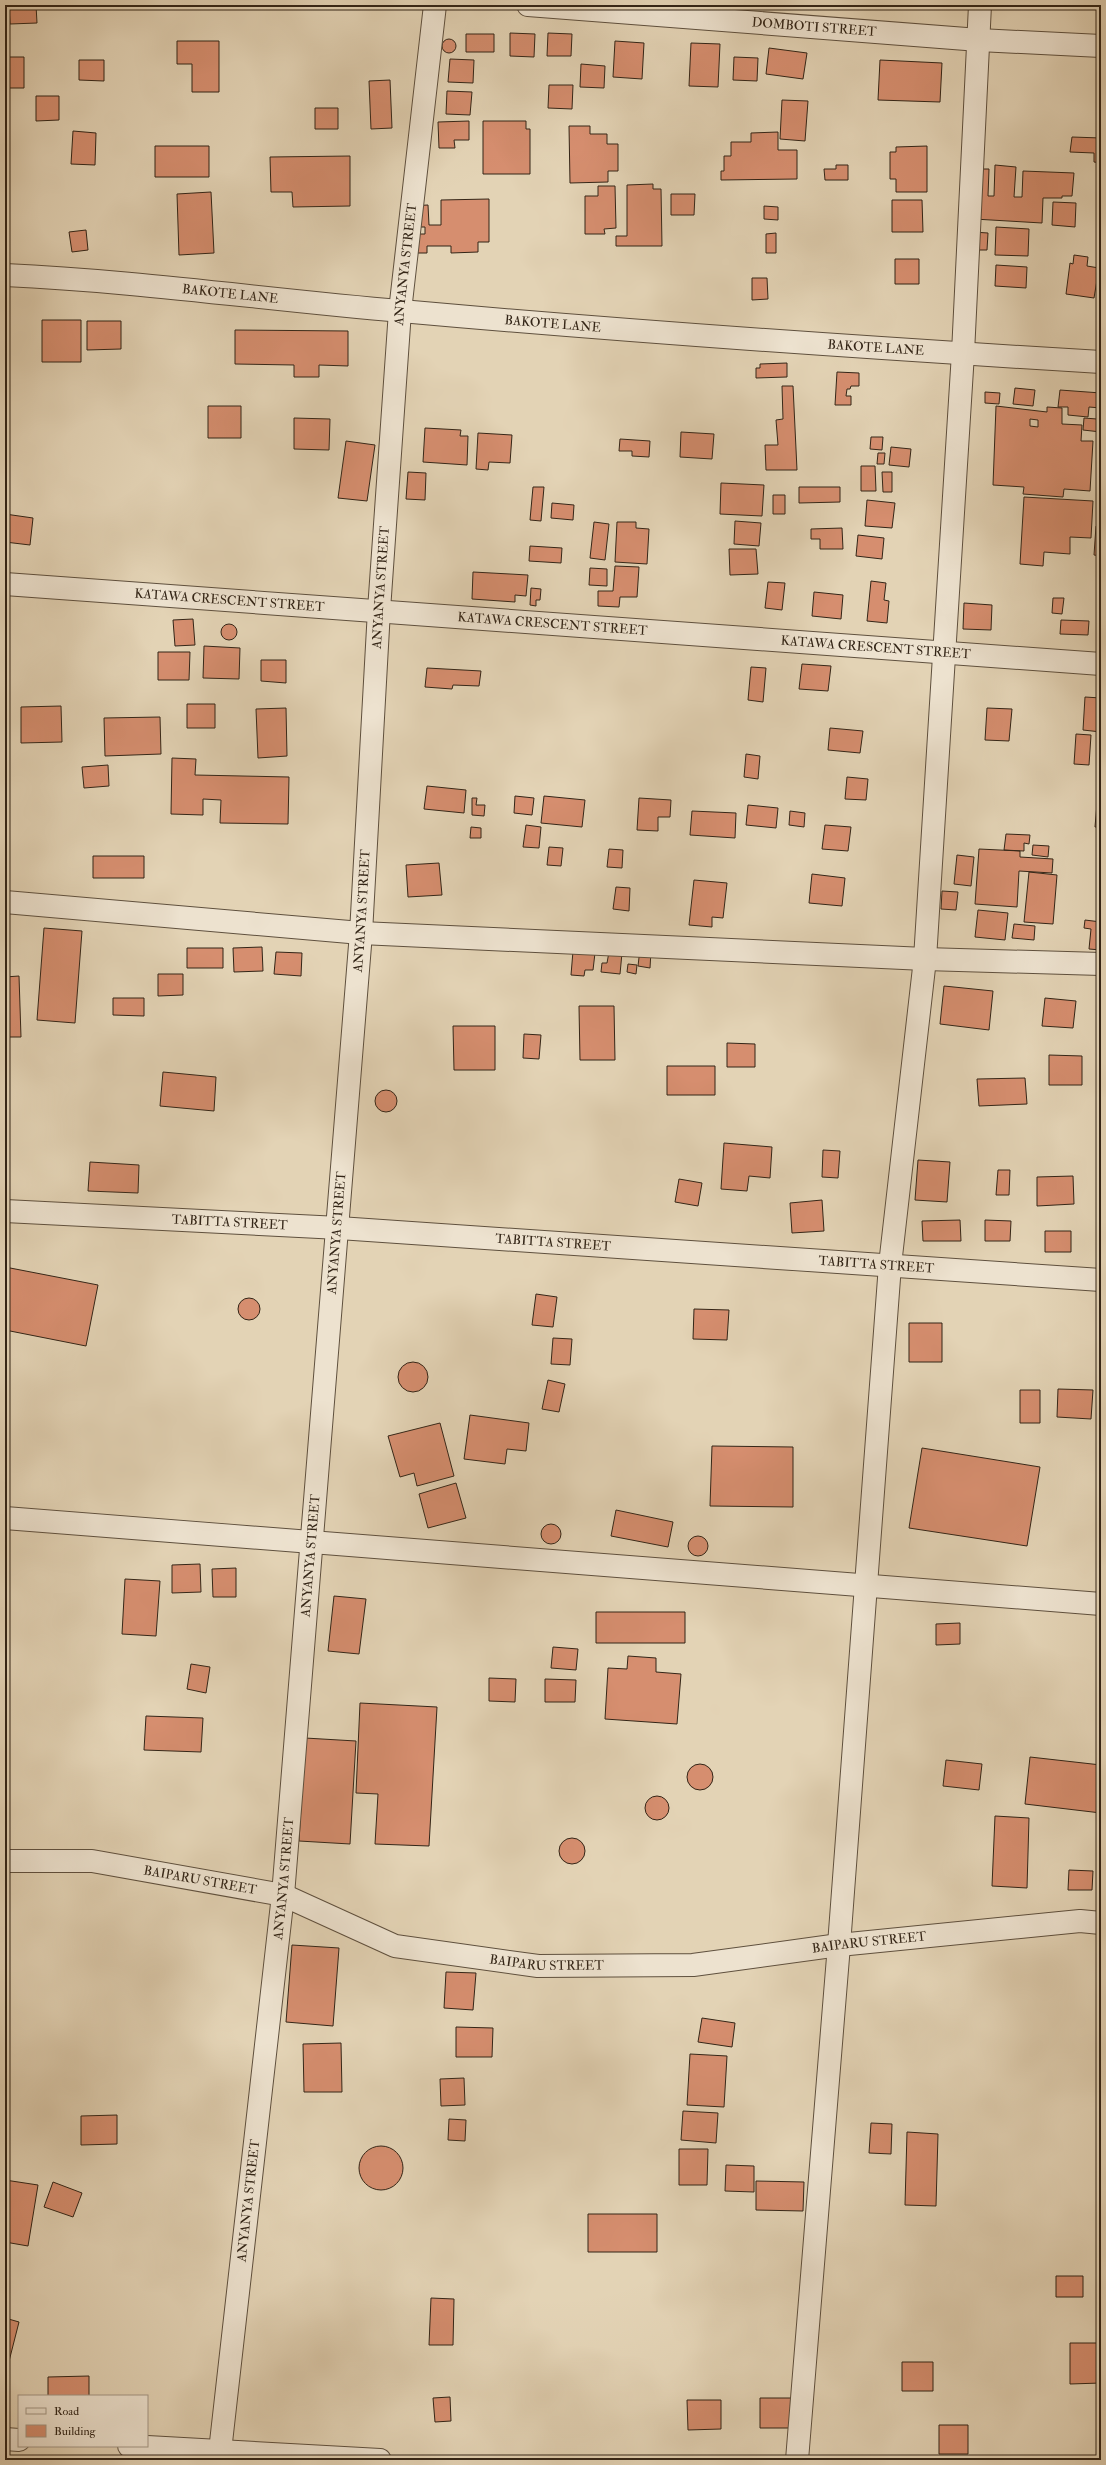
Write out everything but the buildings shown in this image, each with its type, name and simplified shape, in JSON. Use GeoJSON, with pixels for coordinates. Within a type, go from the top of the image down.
{"type":"FeatureCollection","features":[{"type":"Feature","properties":{"kind":"street","name":"ANYANYA STREET"},"geometry":{"type":"LineString","coordinates":[[219,2456],[283,1895],[339,1228],[337,1225],[361,933],[379,610],[400,311],[435,5]]}},
{"type":"Feature","properties":{"kind":"street","name":"DOMBOTI STREET"},"geometry":{"type":"LineString","coordinates":[[528,5],[979,40],[1101,46]]}},
{"type":"Feature","properties":{"kind":"street"},"geometry":{"type":"LineString","coordinates":[[797,2460],[839,1945],[890,1265],[925,959],[946,651],[963,353],[980,5]]}},
{"type":"Feature","properties":{"kind":"street","name":"BAKOTE LANE"},"geometry":{"type":"LineString","coordinates":[[5,275],[86,279],[400,311],[1101,362]]}},
{"type":"Feature","properties":{"kind":"street","name":"KATAWA CRESCENT STREET"},"geometry":{"type":"LineString","coordinates":[[5,584],[946,651],[1101,664]]}},
{"type":"Feature","properties":{"kind":"street"},"geometry":{"type":"LineString","coordinates":[[5,902],[361,933],[925,959],[1101,964]]}},
{"type":"Feature","properties":{"kind":"street","name":"TABITTA STREET"},"geometry":{"type":"LineString","coordinates":[[5,1211],[339,1228],[1101,1280]]}},
{"type":"Feature","properties":{"kind":"street"},"geometry":{"type":"LineString","coordinates":[[5,1518],[867,1584],[1101,1604]]}},
{"type":"Feature","properties":{"kind":"street","name":"BAIPARU STREET"},"geometry":{"type":"LineString","coordinates":[[5,1861],[92,1861],[283,1895],[395,1946],[538,1966],[693,1965],[839,1945],[1080,1921],[1101,1923]]}},
{"type":"Feature","properties":{"kind":"street"},"geometry":{"type":"LineString","coordinates":[[5,2439],[18,2440]]}},
{"type":"Feature","properties":{"kind":"street"},"geometry":{"type":"LineString","coordinates":[[138,2447],[219,2456],[380,2460]]}}]}
